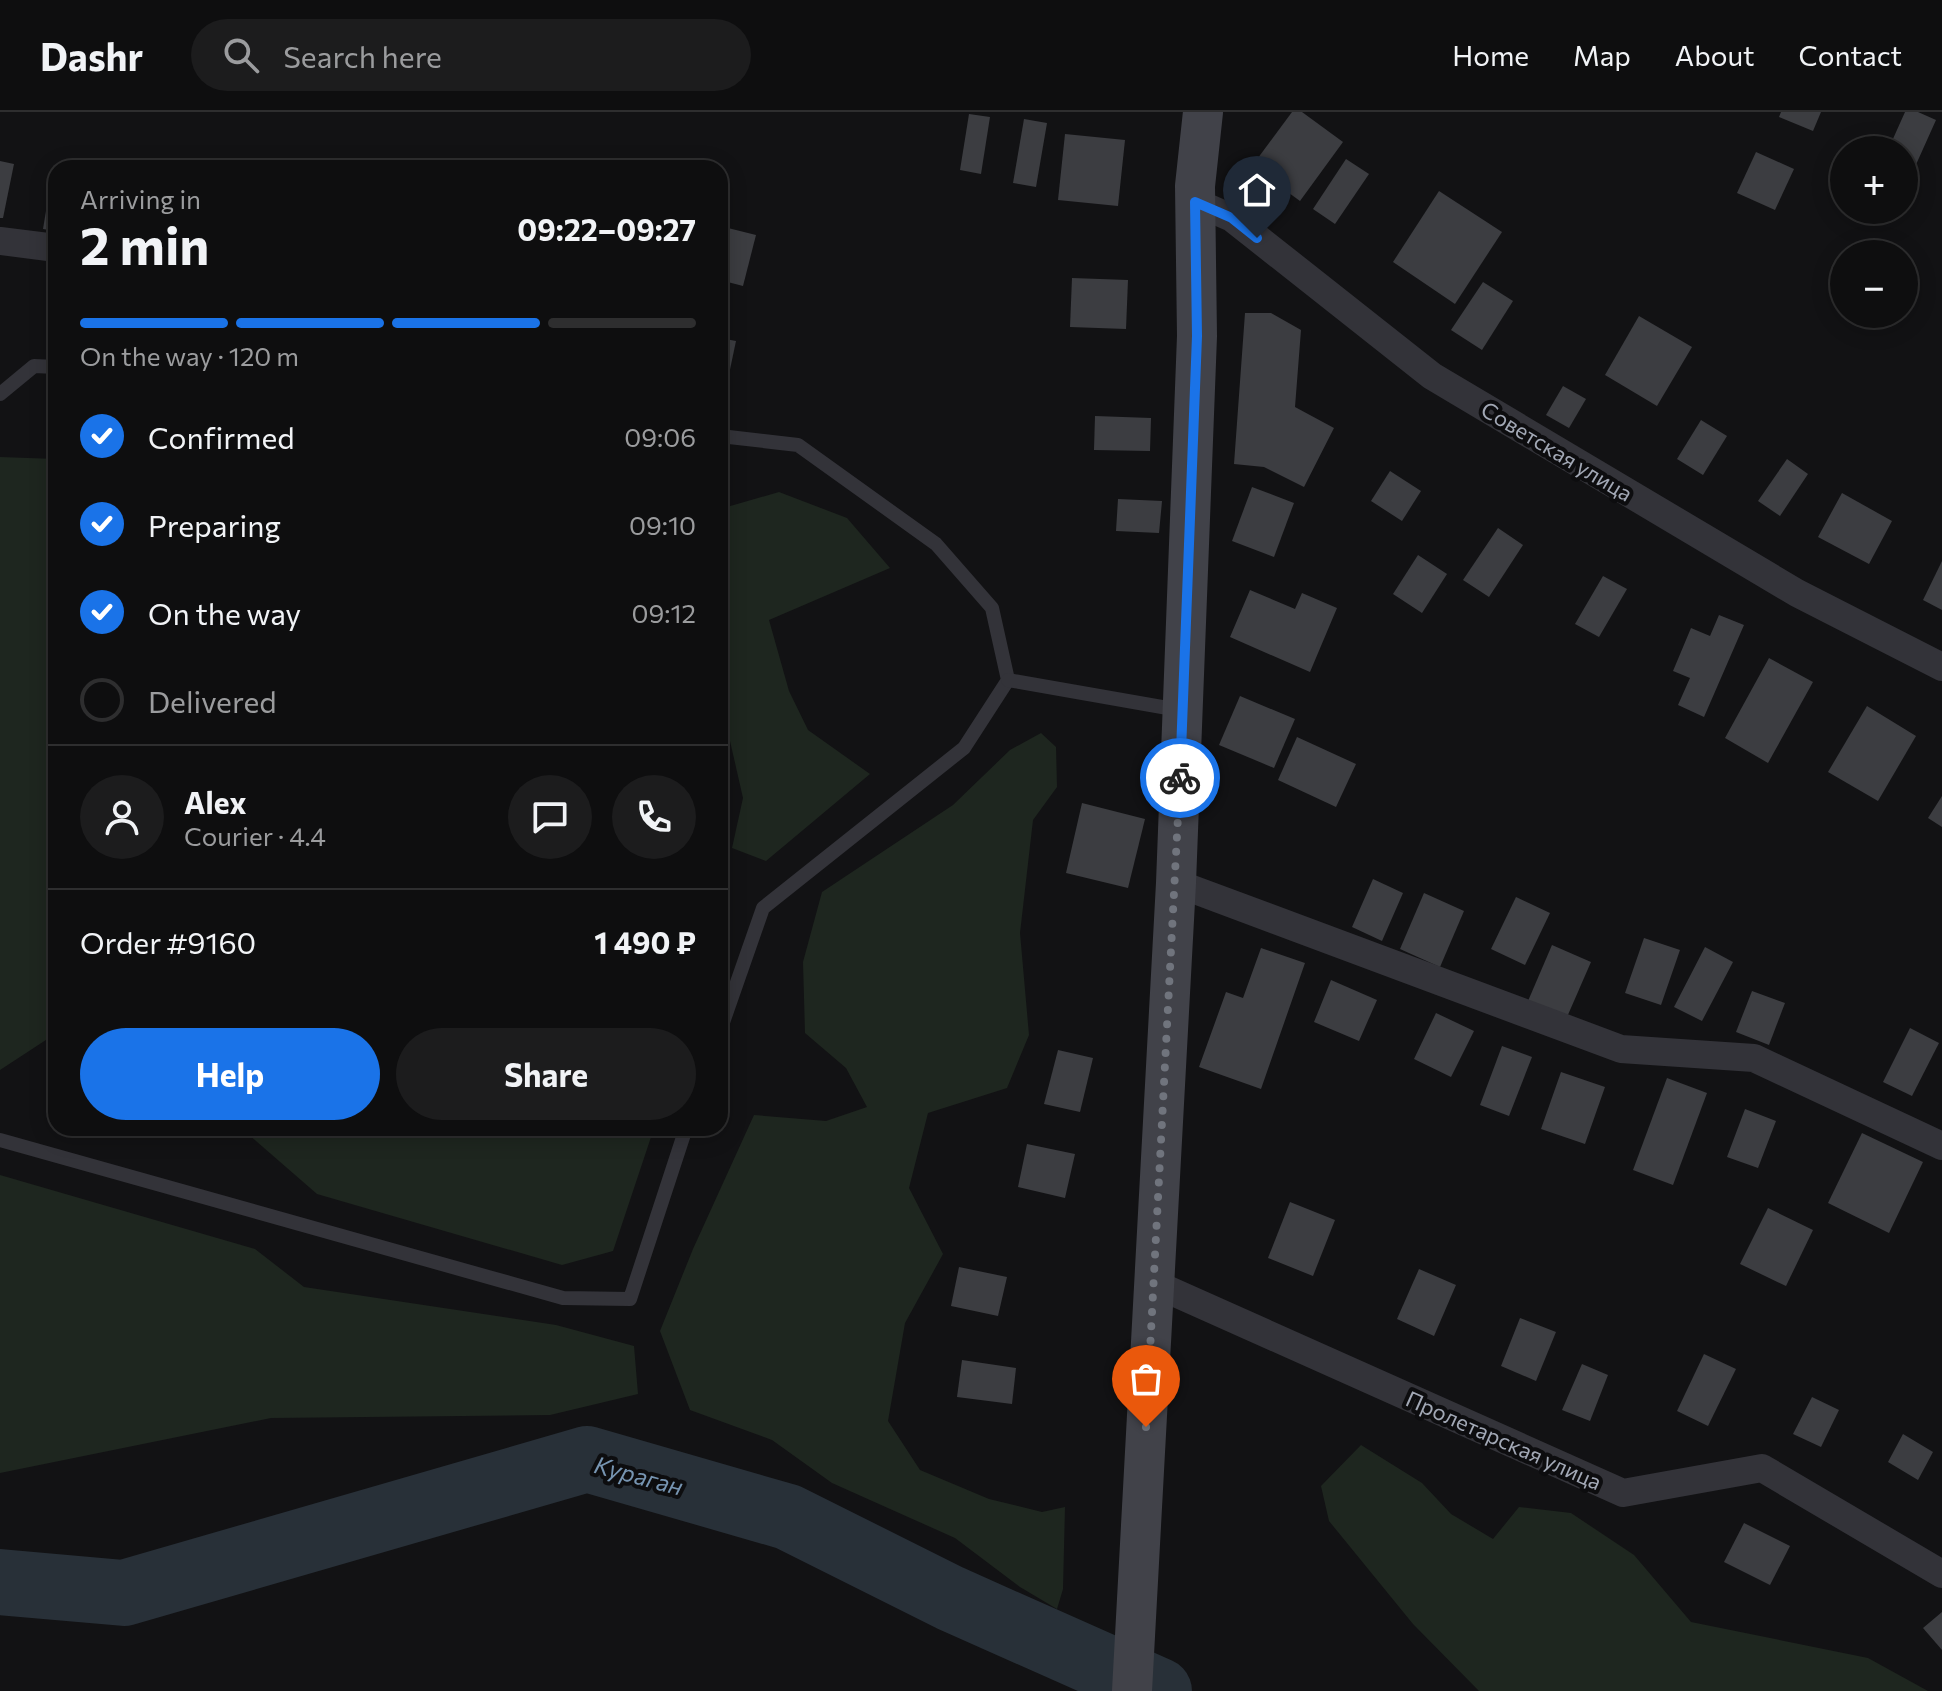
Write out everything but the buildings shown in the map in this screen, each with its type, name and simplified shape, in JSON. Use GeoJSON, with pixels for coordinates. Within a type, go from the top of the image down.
{"type":"FeatureCollection","features":[{"type":"Feature","properties":{"kind":"main road"},"geometry":{"type":"LineString","coordinates":[[1172,112],[1185,141],[1195,194]]}},
{"type":"Feature","properties":{"kind":"main road"},"geometry":{"type":"LineString","coordinates":[[1132,1691],[1176,883],[1197,336],[1195,194],[1203,112]]}},
{"type":"Feature","properties":{"kind":"street","name":"Советская улица"},"geometry":{"type":"LineString","coordinates":[[1195,194],[1232,218],[1432,376],[1797,593],[1942,667]]}},
{"type":"Feature","properties":{"kind":"street"},"geometry":{"type":"LineString","coordinates":[[0,241],[48,247]]}},
{"type":"Feature","properties":{"kind":"street"},"geometry":{"type":"LineString","coordinates":[[1176,883],[1621,1049],[1754,1058],[1942,1146]]}},
{"type":"Feature","properties":{"kind":"street","name":"Пролетарская улица"},"geometry":{"type":"LineString","coordinates":[[1153,1283],[1623,1493],[1762,1468],[1942,1574]]}},
{"type":"Feature","properties":{"kind":"lane"},"geometry":{"type":"LineString","coordinates":[[0,394],[34,366],[48,367]]}},
{"type":"Feature","properties":{"kind":"lane"},"geometry":{"type":"LineString","coordinates":[[728,437],[798,445],[936,544],[992,608],[1008,680],[964,748],[763,908],[728,1008]]}},
{"type":"Feature","properties":{"kind":"lane"},"geometry":{"type":"LineString","coordinates":[[1008,680],[1183,711]]}},
{"type":"Feature","properties":{"kind":"lane"},"geometry":{"type":"LineString","coordinates":[[0,1140],[563,1298],[630,1299],[683,1136]]}},
{"type":"Feature","properties":{"kind":"shaded area"},"geometry":{"type":"Polygon","coordinates":[[[0,457],[48,459],[48,1039],[0,1070],[0,457]]]}},
{"type":"Feature","properties":{"kind":"shaded area"},"geometry":{"type":"Polygon","coordinates":[[[779,492],[847,518],[890,568],[769,620],[789,691],[808,730],[870,774],[766,861],[732,848],[743,798],[728,732],[728,507],[779,492]]]}},
{"type":"Feature","properties":{"kind":"shaded area"},"geometry":{"type":"Polygon","coordinates":[[[1041,733],[1056,747],[1057,787],[1033,820],[1020,933],[1029,1035],[1007,1088],[928,1113],[909,1188],[943,1254],[905,1323],[888,1421],[920,1470],[989,1499],[1042,1512],[1065,1507],[1063,1589],[1057,1609],[1020,1587],[955,1538],[832,1483],[772,1440],[690,1410],[660,1331],[693,1249],[754,1115],[826,1121],[867,1107],[846,1068],[805,1033],[803,962],[822,892],[953,805],[1010,750],[1041,733]]]}},
{"type":"Feature","properties":{"kind":"shaded area"},"geometry":{"type":"Polygon","coordinates":[[[250,1136],[651,1136],[613,1251],[562,1265],[317,1194],[250,1136]]]}},
{"type":"Feature","properties":{"kind":"shaded area"},"geometry":{"type":"Polygon","coordinates":[[[0,1175],[255,1249],[304,1287],[556,1325],[634,1346],[638,1394],[550,1415],[271,1418],[0,1473],[0,1175]]]}},
{"type":"Feature","properties":{"kind":"shaded area"},"geometry":{"type":"Polygon","coordinates":[[[1361,1445],[1422,1483],[1451,1514],[1493,1539],[1519,1507],[1571,1513],[1634,1555],[1691,1622],[1868,1658],[1928,1691],[1479,1691],[1413,1624],[1329,1521],[1321,1486],[1361,1445]]]}},
{"type":"Feature","properties":{"kind":"waterway","name":"Кураган"},"geometry":{"type":"LineString","coordinates":[[0,1582],[124,1593],[587,1459],[788,1517],[950,1598],[1159,1691]]}},
{"type":"Feature","properties":{"kind":"way so far"},"geometry":{"type":"LineString","coordinates":[[1146,1427],[1180,778]]}},
{"type":"Feature","properties":{"kind":"route"},"geometry":{"type":"LineString","coordinates":[[1180,778],[1197,336],[1195,202],[1232,218],[1257,238]]}}]}
